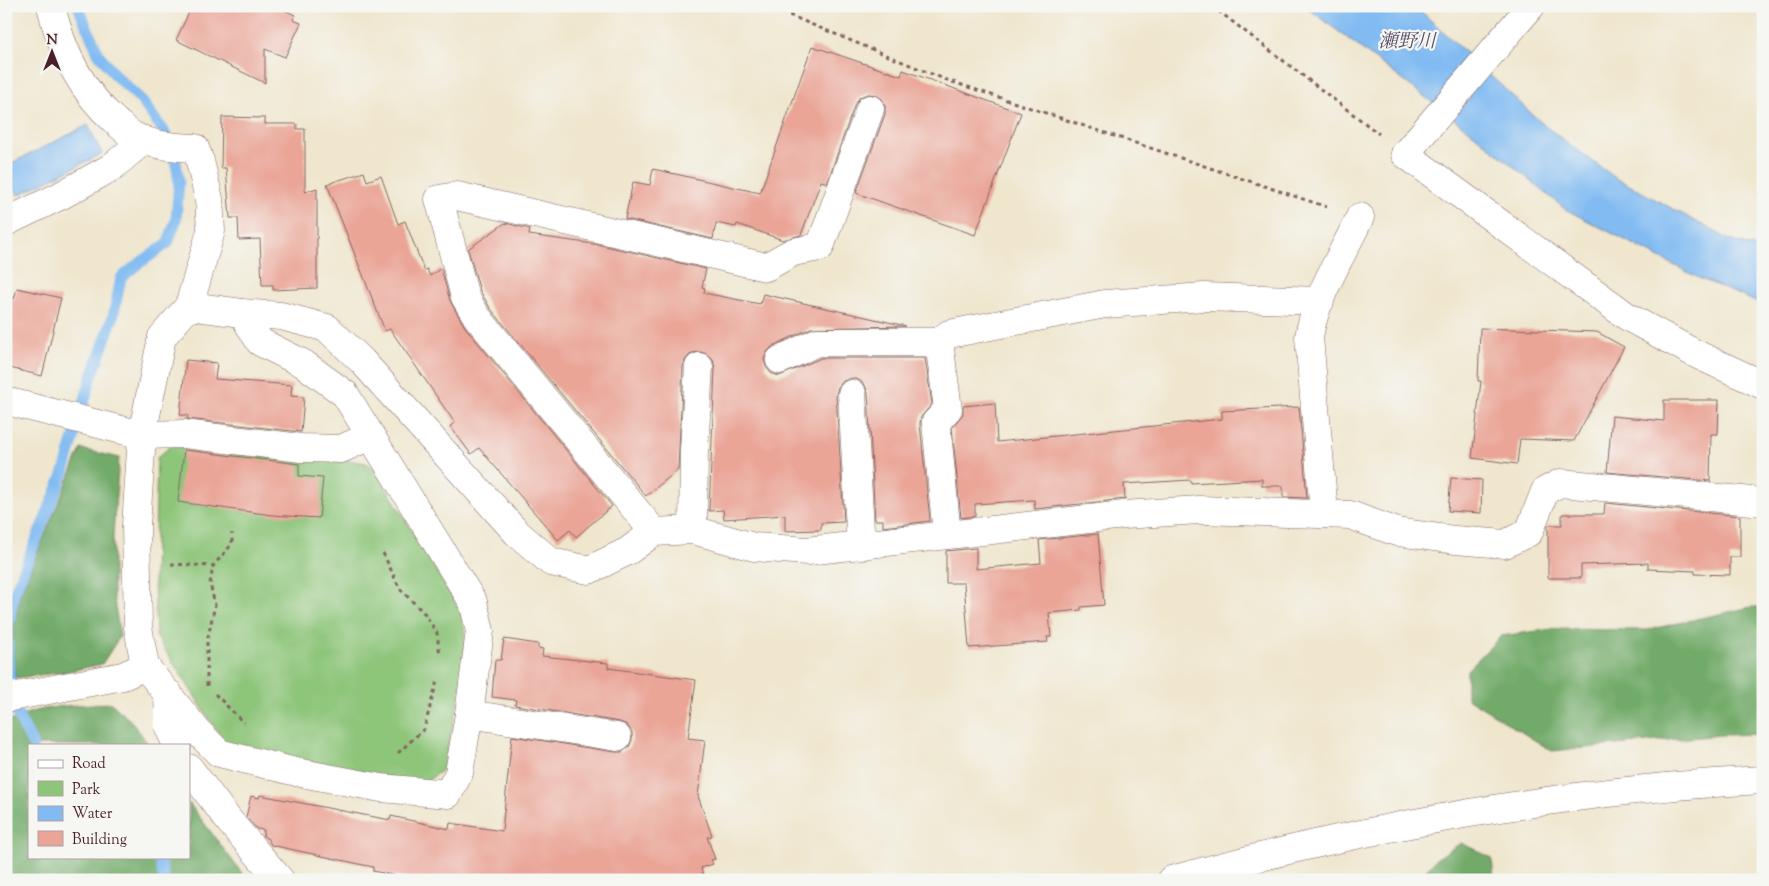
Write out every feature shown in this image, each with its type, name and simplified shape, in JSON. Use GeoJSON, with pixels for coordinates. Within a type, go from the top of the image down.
{"type":"FeatureCollection","features":[{"type":"Feature","properties":{"kind":"street"},"geometry":{"type":"LineString","coordinates":[[51,6],[57,35],[78,77],[108,115],[132,136],[161,146],[194,148],[200,161],[209,199],[211,231],[189,306],[162,337],[142,435],[136,526],[138,627],[145,666],[198,732],[219,754],[296,772],[381,788],[448,794],[459,773],[480,631],[473,602],[345,394],[304,364],[260,342],[242,313]]}},
{"type":"Feature","properties":{"kind":"street"},"geometry":{"type":"LineString","coordinates":[[1530,6],[1410,148],[1628,317],[1694,352],[1763,385]]}},
{"type":"Feature","properties":{"kind":"street"},"geometry":{"type":"LineString","coordinates":[[654,532],[477,317],[465,297],[439,199],[457,196],[766,267],[792,252],[820,247],[870,110]]}},
{"type":"Feature","properties":{"kind":"street"},"geometry":{"type":"LineString","coordinates":[[6,222],[60,196],[112,166],[144,140]]}},
{"type":"Feature","properties":{"kind":"street"},"geometry":{"type":"LineString","coordinates":[[1324,513],[1309,337],[1311,321],[1360,217]]}},
{"type":"Feature","properties":{"kind":"street"},"geometry":{"type":"LineString","coordinates":[[780,360],[817,342],[939,342],[949,334],[1104,304],[1204,297],[1320,301]]}},
{"type":"Feature","properties":{"kind":"street"},"geometry":{"type":"LineString","coordinates":[[189,306],[281,316],[327,328],[362,361],[517,533],[551,562],[589,570],[628,551],[654,532],[693,530],[754,547],[807,551],[1124,515],[1190,511],[1324,513],[1350,516],[1398,532],[1455,540],[1505,544],[1529,532],[1545,491],[1560,483],[1763,502]]}},
{"type":"Feature","properties":{"kind":"street"},"geometry":{"type":"LineString","coordinates":[[939,342],[948,409],[936,422],[947,535]]}},
{"type":"Feature","properties":{"kind":"street"},"geometry":{"type":"LineString","coordinates":[[693,530],[694,449],[699,367]]}},
{"type":"Feature","properties":{"kind":"street"},"geometry":{"type":"LineString","coordinates":[[852,394],[861,546]]}},
{"type":"Feature","properties":{"kind":"street"},"geometry":{"type":"LineString","coordinates":[[6,401],[142,435],[184,434],[301,448],[341,449],[370,436]]}},
{"type":"Feature","properties":{"kind":"street"},"geometry":{"type":"LineString","coordinates":[[6,698],[123,676],[145,666]]}},
{"type":"Feature","properties":{"kind":"street"},"geometry":{"type":"LineString","coordinates":[[168,693],[169,728],[177,744]]}},
{"type":"Feature","properties":{"kind":"street"},"geometry":{"type":"LineString","coordinates":[[469,714],[617,737]]}},
{"type":"Feature","properties":{"kind":"street"},"geometry":{"type":"LineString","coordinates":[[190,769],[230,822],[280,880]]}},
{"type":"Feature","properties":{"kind":"street"},"geometry":{"type":"LineString","coordinates":[[1171,880],[1264,854],[1406,824],[1540,801],[1686,784],[1763,780]]}},
{"type":"Feature","properties":{"kind":"path"},"geometry":{"type":"LineString","coordinates":[[768,6],[944,79],[1360,217]]}},
{"type":"Feature","properties":{"kind":"path"},"geometry":{"type":"LineString","coordinates":[[1212,6],[1410,148]]}},
{"type":"Feature","properties":{"kind":"path"},"geometry":{"type":"LineString","coordinates":[[232,533],[232,544],[213,566],[210,584],[215,605],[207,640],[207,686],[248,726]]}},
{"type":"Feature","properties":{"kind":"path"},"geometry":{"type":"LineString","coordinates":[[383,553],[400,589],[425,614],[437,633],[441,661]]}},
{"type":"Feature","properties":{"kind":"path"},"geometry":{"type":"LineString","coordinates":[[137,563],[213,566]]}},
{"type":"Feature","properties":{"kind":"path"},"geometry":{"type":"LineString","coordinates":[[390,754],[400,754],[424,729],[438,678]]}},
{"type":"Feature","properties":{"kind":"green space"},"geometry":{"type":"Polygon","coordinates":[[[173,444],[347,460],[366,463],[375,469],[462,614],[465,653],[463,672],[443,769],[426,782],[397,779],[230,745],[221,737],[156,636],[154,580],[157,458],[173,444]]]}},
{"type":"Feature","properties":{"kind":"green space"},"geometry":{"type":"Polygon","coordinates":[[[81,449],[119,458],[113,535],[113,593],[120,636],[102,664],[65,672],[15,678],[12,639],[20,594],[81,449]]]}},
{"type":"Feature","properties":{"kind":"green space"},"geometry":{"type":"Polygon","coordinates":[[[1751,607],[1763,607],[1763,734],[1721,735],[1552,751],[1467,698],[1467,670],[1501,636],[1552,629],[1647,630],[1751,607]]]}},
{"type":"Feature","properties":{"kind":"green space"},"geometry":{"type":"Polygon","coordinates":[[[111,703],[132,722],[148,744],[28,744],[28,858],[190,858],[190,804],[247,880],[6,880],[6,724],[29,713],[71,706],[111,703]]]}},
{"type":"Feature","properties":{"kind":"green space"},"geometry":{"type":"Polygon","coordinates":[[[1461,843],[1492,858],[1494,880],[1418,880],[1436,859],[1461,843]]]}},
{"type":"Feature","properties":{"kind":"water","name":"瀬野川"},"geometry":{"type":"Polygon","coordinates":[[[1305,6],[1415,6],[1546,127],[1614,177],[1730,240],[1763,250],[1763,305],[1699,278],[1565,209],[1474,134],[1305,6]]]}},
{"type":"Feature","properties":{"kind":"water"},"geometry":{"type":"Polygon","coordinates":[[[88,125],[102,154],[18,195],[6,171],[6,166],[88,125]]]}},
{"type":"Feature","properties":{"kind":"building"},"geometry":{"type":"Polygon","coordinates":[[[192,6],[276,6],[295,15],[293,20],[301,23],[285,57],[265,49],[265,83],[176,40],[192,6]]]}},
{"type":"Feature","properties":{"kind":"building"},"geometry":{"type":"Polygon","coordinates":[[[812,46],[901,76],[903,70],[1021,113],[975,235],[856,193],[885,114],[885,106],[882,99],[876,95],[868,94],[860,97],[855,104],[827,183],[821,181],[801,235],[783,240],[737,224],[736,227],[716,223],[713,239],[625,219],[633,182],[650,185],[653,169],[760,193],[812,46]]]}},
{"type":"Feature","properties":{"kind":"building"},"geometry":{"type":"Polygon","coordinates":[[[222,117],[265,118],[265,124],[297,124],[297,129],[305,129],[305,192],[317,188],[317,288],[273,290],[273,285],[262,285],[260,239],[239,240],[238,218],[230,218],[226,168],[221,168],[222,117]]]}},
{"type":"Feature","properties":{"kind":"building"},"geometry":{"type":"Polygon","coordinates":[[[364,172],[367,181],[381,176],[398,224],[405,221],[424,270],[427,269],[430,276],[441,268],[450,301],[465,327],[612,506],[576,537],[570,530],[558,540],[479,448],[471,454],[450,426],[455,423],[390,329],[385,331],[327,184],[364,172]]]}},
{"type":"Feature","properties":{"kind":"building"},"geometry":{"type":"Polygon","coordinates":[[[505,223],[530,229],[529,235],[601,245],[706,269],[702,287],[705,288],[704,293],[760,304],[763,294],[906,326],[811,328],[773,346],[767,352],[764,359],[766,367],[771,373],[779,376],[821,358],[925,358],[932,404],[921,417],[920,424],[930,521],[883,527],[883,520],[875,520],[868,393],[865,385],[859,380],[852,378],[843,381],[838,387],[836,395],[844,522],[821,523],[821,530],[785,531],[785,515],[724,519],[723,510],[709,511],[715,368],[713,360],[707,354],[700,352],[692,353],[686,359],[683,366],[678,470],[646,496],[490,308],[480,291],[468,249],[505,223]]]}},
{"type":"Feature","properties":{"kind":"building"},"geometry":{"type":"Polygon","coordinates":[[[17,288],[61,298],[42,376],[6,367],[6,297],[14,299],[17,288]]]}},
{"type":"Feature","properties":{"kind":"building"},"geometry":{"type":"Polygon","coordinates":[[[1480,328],[1597,332],[1624,347],[1574,441],[1520,439],[1517,464],[1472,458],[1481,381],[1478,381],[1480,328]]]}},
{"type":"Feature","properties":{"kind":"building"},"geometry":{"type":"Polygon","coordinates":[[[186,360],[217,363],[215,379],[292,385],[291,396],[304,397],[301,432],[187,419],[188,415],[180,415],[186,360]]]}},
{"type":"Feature","properties":{"kind":"building"},"geometry":{"type":"Polygon","coordinates":[[[1664,400],[1719,400],[1718,434],[1711,434],[1710,481],[1607,472],[1612,416],[1664,421],[1664,400]]]}},
{"type":"Feature","properties":{"kind":"building"},"geometry":{"type":"Polygon","coordinates":[[[995,403],[997,442],[1222,419],[1222,411],[1299,407],[1307,498],[1283,497],[1283,486],[1262,486],[1262,479],[1191,483],[1191,480],[1124,484],[1125,499],[1035,509],[1034,500],[975,504],[975,516],[961,518],[952,427],[963,414],[963,406],[995,403]]]}},
{"type":"Feature","properties":{"kind":"building"},"geometry":{"type":"Polygon","coordinates":[[[184,450],[299,464],[299,476],[323,478],[319,518],[272,515],[178,502],[184,450]]]}},
{"type":"Feature","properties":{"kind":"building"},"geometry":{"type":"Polygon","coordinates":[[[1451,478],[1482,480],[1481,513],[1448,511],[1451,478]]]}},
{"type":"Feature","properties":{"kind":"building"},"geometry":{"type":"Polygon","coordinates":[[[1605,503],[1740,516],[1740,557],[1730,557],[1730,575],[1695,574],[1695,571],[1648,569],[1648,563],[1581,565],[1581,578],[1548,578],[1548,525],[1562,525],[1562,514],[1604,514],[1605,503]]]}},
{"type":"Feature","properties":{"kind":"building"},"geometry":{"type":"Polygon","coordinates":[[[1098,534],[1104,605],[1081,607],[1081,610],[1049,613],[1051,637],[1047,637],[1048,642],[969,648],[964,583],[946,583],[946,551],[976,548],[976,569],[1041,563],[1039,540],[1098,534]]]}},
{"type":"Feature","properties":{"kind":"building"},"geometry":{"type":"Polygon","coordinates":[[[504,639],[538,644],[538,648],[543,649],[542,656],[608,663],[608,668],[696,680],[688,738],[705,740],[698,796],[712,836],[707,837],[715,859],[711,860],[713,864],[701,868],[704,880],[416,880],[373,871],[373,867],[271,845],[268,839],[263,836],[264,830],[257,829],[246,817],[251,796],[259,798],[260,795],[390,820],[391,816],[449,829],[450,823],[502,831],[512,736],[615,752],[622,752],[629,747],[632,740],[632,732],[627,725],[620,722],[515,705],[516,700],[492,697],[495,660],[501,660],[504,639]]]}},
{"type":"Feature","properties":{"kind":"waterway"},"geometry":{"type":"LineString","coordinates":[[32,744],[14,708],[9,674],[7,633],[14,594],[64,472],[90,382],[113,317],[121,278],[168,243],[176,220],[179,181],[176,163],[164,131],[140,99],[115,75],[98,53],[78,6]]}},
{"type":"Feature","properties":{"kind":"waterway"},"geometry":{"type":"LineString","coordinates":[[159,858],[164,880]]}}]}
